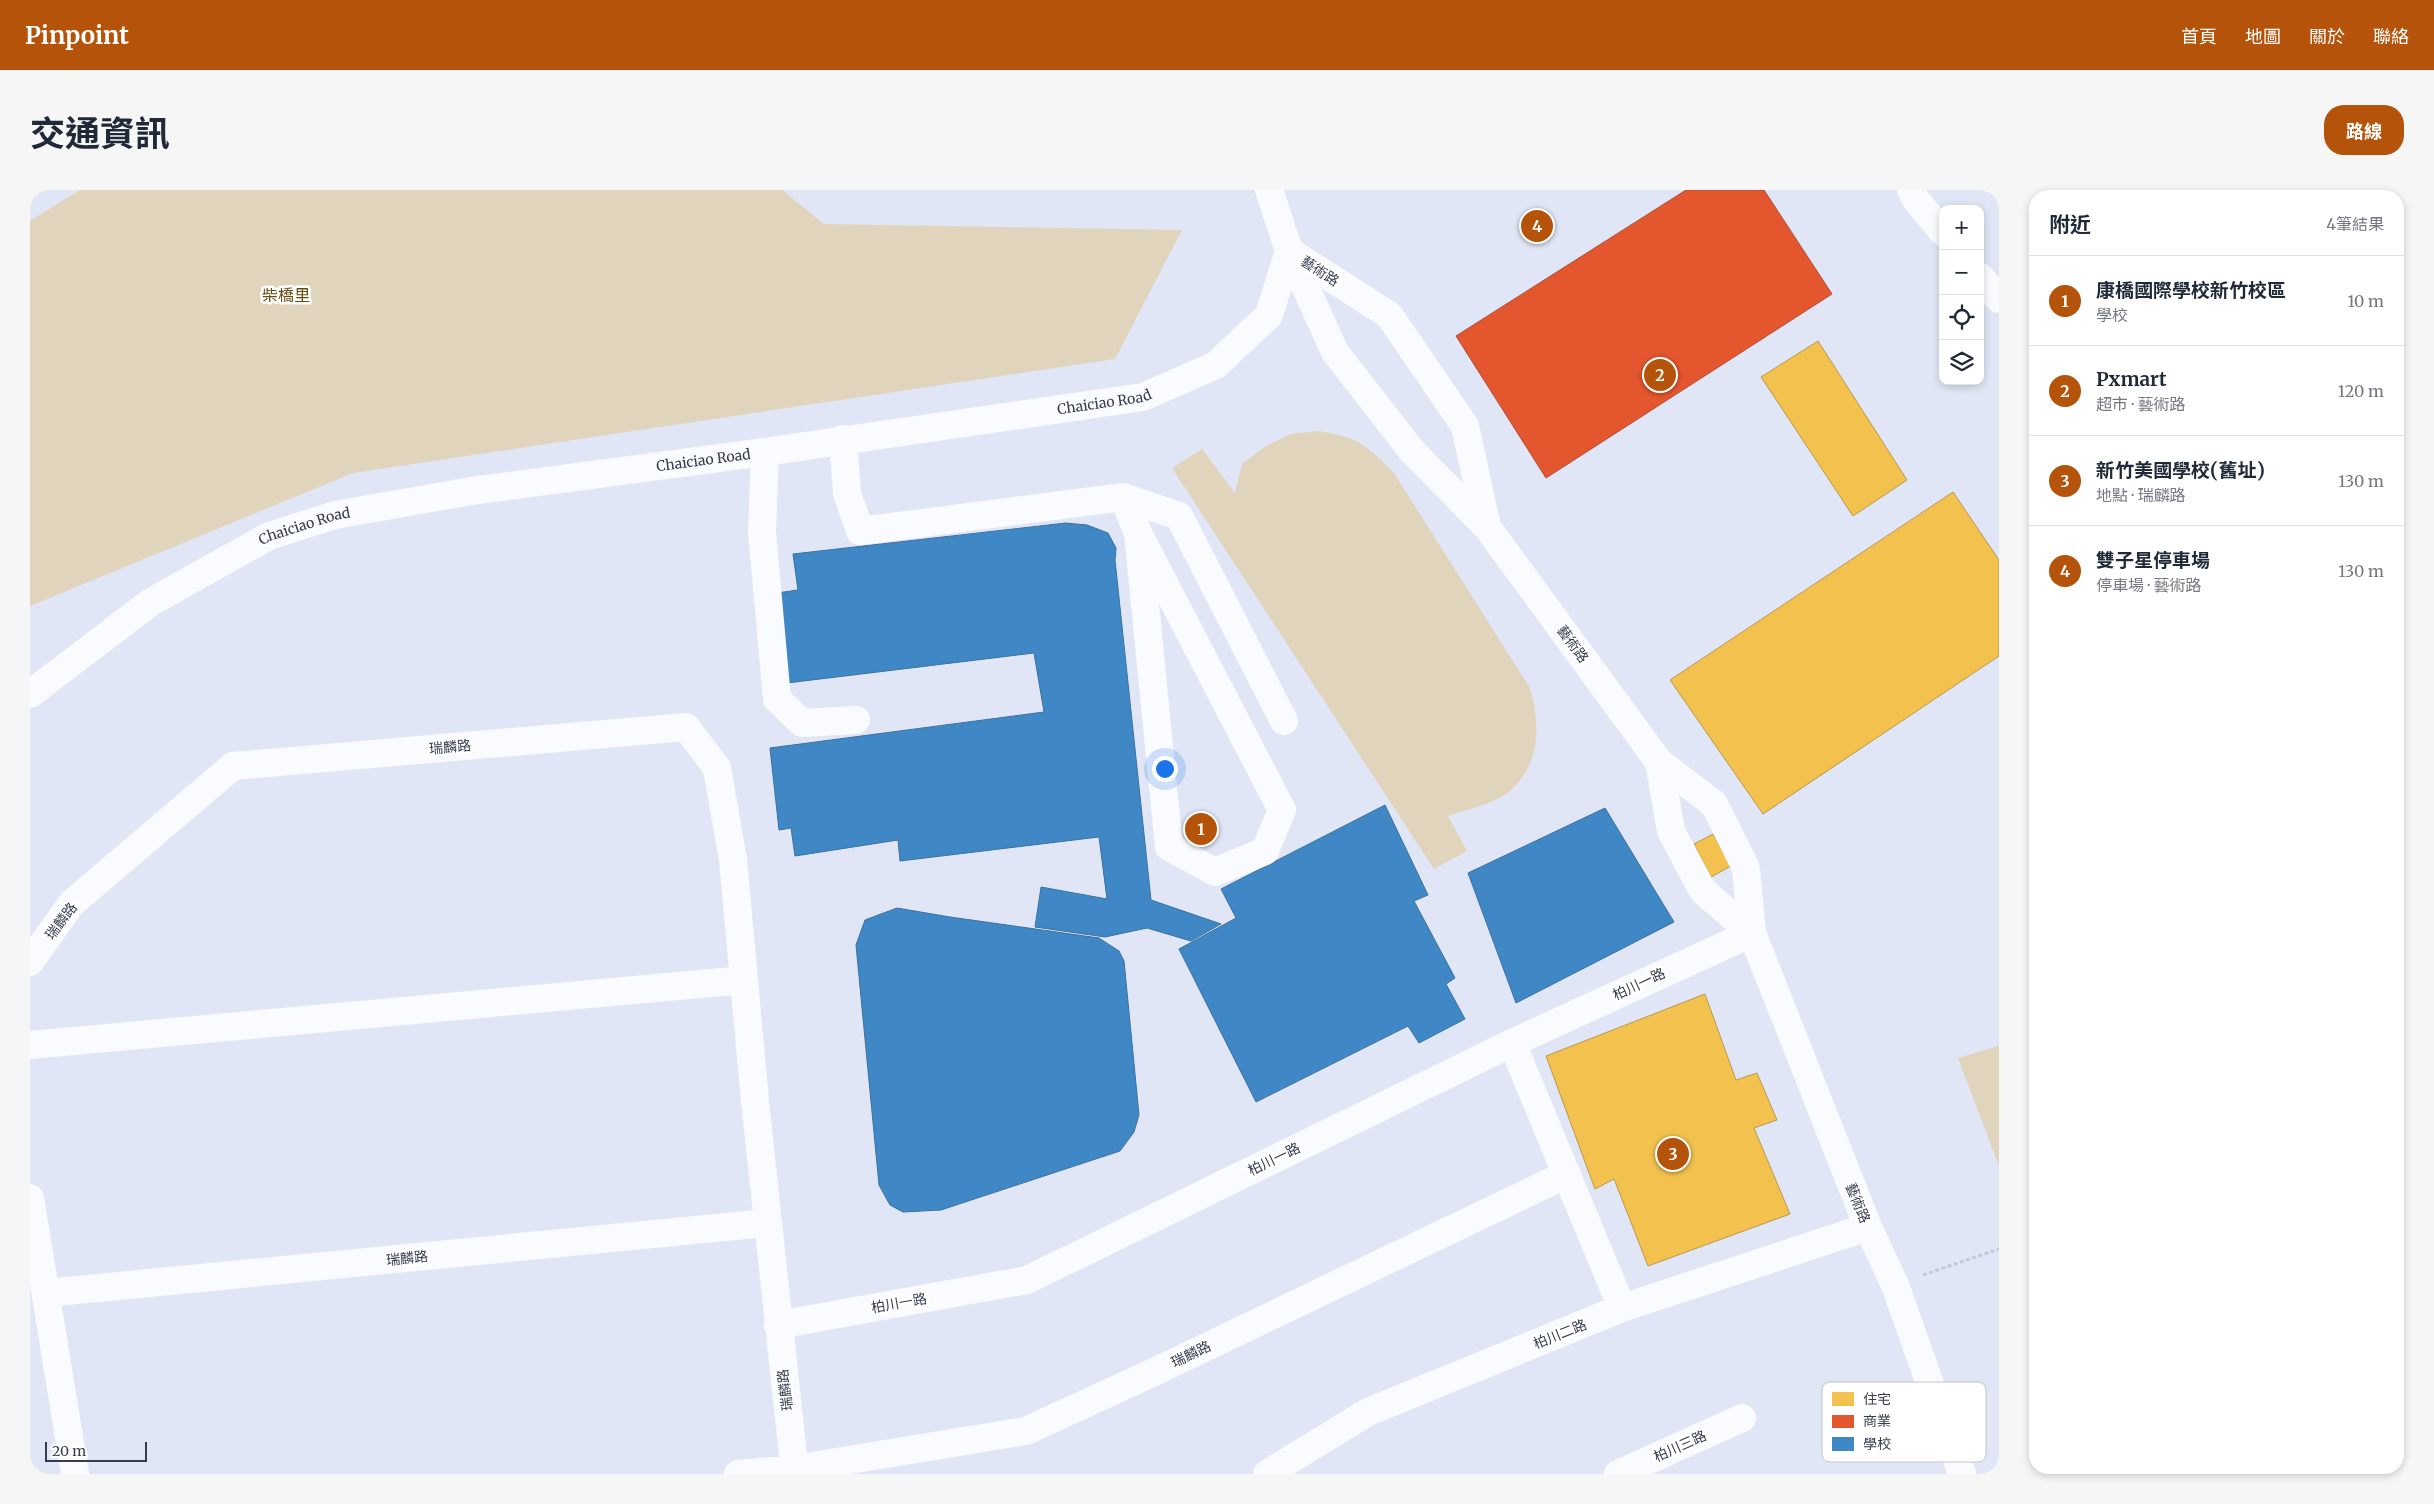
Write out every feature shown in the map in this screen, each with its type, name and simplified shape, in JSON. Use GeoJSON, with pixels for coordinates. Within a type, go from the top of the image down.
{"type":"FeatureCollection","features":[{"type":"Feature","properties":{"kind":"street"},"geometry":{"type":"LineString","coordinates":[[1269,190],[1290,251]]}},
{"type":"Feature","properties":{"kind":"street"},"geometry":{"type":"LineString","coordinates":[[1911,190],[1916,200],[1939,227]]}},
{"type":"Feature","properties":{"kind":"street","name":"Chaiciao Road"},"geometry":{"type":"LineString","coordinates":[[30,694],[151,602],[269,536],[335,515],[471,491],[765,452],[843,439],[1143,397],[1216,366],[1269,315],[1290,251]]}},
{"type":"Feature","properties":{"kind":"street","name":"藝術路"},"geometry":{"type":"LineString","coordinates":[[1290,251],[1389,315],[1465,426],[1487,527]]}},
{"type":"Feature","properties":{"kind":"street","name":"藝術路"},"geometry":{"type":"LineString","coordinates":[[1290,251],[1335,352],[1412,451],[1487,527],[1659,762],[1714,804],[1746,868],[1752,933],[1868,1227],[1894,1285],[1929,1382]]}},
{"type":"Feature","properties":{"kind":"street"},"geometry":{"type":"LineString","coordinates":[[1984,282],[1999,299]]}},
{"type":"Feature","properties":{"kind":"street"},"geometry":{"type":"LineString","coordinates":[[843,439],[847,493],[860,531],[1123,497],[1180,516],[1284,721]]}},
{"type":"Feature","properties":{"kind":"street"},"geometry":{"type":"LineString","coordinates":[[765,452],[762,532],[777,698],[802,723],[856,720]]}},
{"type":"Feature","properties":{"kind":"street"},"geometry":{"type":"LineString","coordinates":[[1123,497],[1138,533],[1282,810],[1265,851],[1215,872],[1169,847],[1138,533]]}},
{"type":"Feature","properties":{"kind":"street","name":"瑞麟路"},"geometry":{"type":"LineString","coordinates":[[30,962],[72,903],[233,766],[686,727],[717,768],[733,860],[767,1223],[795,1471]]}},
{"type":"Feature","properties":{"kind":"street","name":"藝術路"},"geometry":{"type":"LineString","coordinates":[[1659,762],[1671,831],[1691,870],[1703,891],[1752,933]]}},
{"type":"Feature","properties":{"kind":"street","name":"柏川一路"},"geometry":{"type":"LineString","coordinates":[[778,1325],[1027,1280],[1512,1043],[1752,933]]}},
{"type":"Feature","properties":{"kind":"street"},"geometry":{"type":"LineString","coordinates":[[30,1045],[744,980]]}},
{"type":"Feature","properties":{"kind":"street"},"geometry":{"type":"LineString","coordinates":[[1512,1043],[1622,1308]]}},
{"type":"Feature","properties":{"kind":"street","name":"瑞麟路"},"geometry":{"type":"LineString","coordinates":[[738,1474],[795,1471],[1026,1431],[1154,1372],[1567,1174]]}},
{"type":"Feature","properties":{"kind":"street"},"geometry":{"type":"LineString","coordinates":[[30,1198],[74,1474]]}},
{"type":"Feature","properties":{"kind":"street","name":"瑞麟路"},"geometry":{"type":"LineString","coordinates":[[46,1293],[767,1223]]}},
{"type":"Feature","properties":{"kind":"street","name":"柏川二路"},"geometry":{"type":"LineString","coordinates":[[1268,1474],[1368,1412],[1622,1308],[1868,1227]]}},
{"type":"Feature","properties":{"kind":"street","name":"柏川三路"},"geometry":{"type":"LineString","coordinates":[[1618,1474],[1742,1418]]}},
{"type":"Feature","properties":{"kind":"street","name":"藝術路"},"geometry":{"type":"LineString","coordinates":[[1958,1462],[1962,1474]]}},
{"type":"Feature","properties":{"kind":"path"},"geometry":{"type":"LineString","coordinates":[[1894,1285],[1999,1249]]}},
{"type":"Feature","properties":{"kind":"shaded area"},"geometry":{"type":"Polygon","coordinates":[[[80,190],[782,190],[824,224],[1182,230],[1115,359],[353,473],[30,606],[30,221],[80,190]]]}},
{"type":"Feature","properties":{"kind":"shaded area"},"geometry":{"type":"Polygon","coordinates":[[[1319,431],[1344,436],[1361,444],[1376,455],[1394,473],[1530,688],[1535,715],[1536,742],[1528,767],[1522,778],[1512,789],[1498,799],[1448,816],[1467,851],[1434,869],[1172,468],[1202,449],[1235,493],[1242,464],[1266,446],[1291,434],[1319,431]]]}},
{"type":"Feature","properties":{"kind":"shaded area"},"geometry":{"type":"Polygon","coordinates":[[[1999,1046],[1999,1166],[1958,1058],[1999,1046]]]}},
{"type":"Feature","properties":{"kind":"building: 住宅"},"geometry":{"type":"Polygon","coordinates":[[[1818,341],[1907,480],[1853,516],[1761,377],[1818,341]]]}},
{"type":"Feature","properties":{"kind":"building: 住宅"},"geometry":{"type":"Polygon","coordinates":[[[1953,492],[1999,560],[1999,656],[1763,814],[1670,680],[1953,492]]]}},
{"type":"Feature","properties":{"kind":"building: 住宅"},"geometry":{"type":"Polygon","coordinates":[[[1713,834],[1731,866],[1711,877],[1694,844],[1713,834]]]}},
{"type":"Feature","properties":{"kind":"building: 住宅"},"geometry":{"type":"Polygon","coordinates":[[[1705,994],[1736,1080],[1757,1073],[1777,1120],[1754,1128],[1790,1214],[1648,1266],[1614,1179],[1595,1189],[1546,1056],[1705,994]]]}},
{"type":"Feature","properties":{"kind":"building: 商業"},"geometry":{"type":"Polygon","coordinates":[[[1686,190],[1764,190],[1832,294],[1546,478],[1456,336],[1686,190]]]}},
{"type":"Feature","properties":{"kind":"building: 學校"},"geometry":{"type":"Polygon","coordinates":[[[1066,523],[1087,525],[1108,533],[1116,548],[1115,560],[1151,900],[1221,924],[1191,941],[1147,928],[1105,937],[1035,927],[1041,887],[1107,899],[1099,837],[900,861],[898,840],[795,856],[791,828],[779,830],[770,748],[1044,712],[1034,653],[787,683],[777,593],[798,590],[793,554],[1066,523]]]}},
{"type":"Feature","properties":{"kind":"building: 學校"},"geometry":{"type":"Polygon","coordinates":[[[1385,805],[1428,895],[1414,901],[1455,978],[1446,984],[1465,1019],[1419,1043],[1408,1026],[1256,1102],[1179,949],[1236,918],[1221,889],[1385,805]]]}},
{"type":"Feature","properties":{"kind":"building: 學校"},"geometry":{"type":"Polygon","coordinates":[[[1605,808],[1674,922],[1516,1003],[1468,873],[1605,808]]]}},
{"type":"Feature","properties":{"kind":"building: 學校"},"geometry":{"type":"Polygon","coordinates":[[[897,908],[1099,938],[1119,951],[1124,961],[1139,1115],[1134,1132],[1120,1151],[941,1210],[903,1212],[890,1205],[879,1185],[856,945],[865,920],[897,908]]]}},
{"type":"Feature","properties":{"kind":"place","name":"雙子星停車場"},"geometry":{"type":"Point","coordinates":[1537,226]}},
{"type":"Feature","properties":{"kind":"place","name":"Pxmart"},"geometry":{"type":"Point","coordinates":[1660,375]}},
{"type":"Feature","properties":{"kind":"place","name":"康橋國際學校新竹校區"},"geometry":{"type":"Point","coordinates":[1201,829]}},
{"type":"Feature","properties":{"kind":"place","name":"新竹美國學校(舊址)"},"geometry":{"type":"Point","coordinates":[1673,1154]}},
{"type":"Feature","properties":{"kind":"district","name":"柴橋里"},"geometry":{"type":"Point","coordinates":[286,295]}}]}
